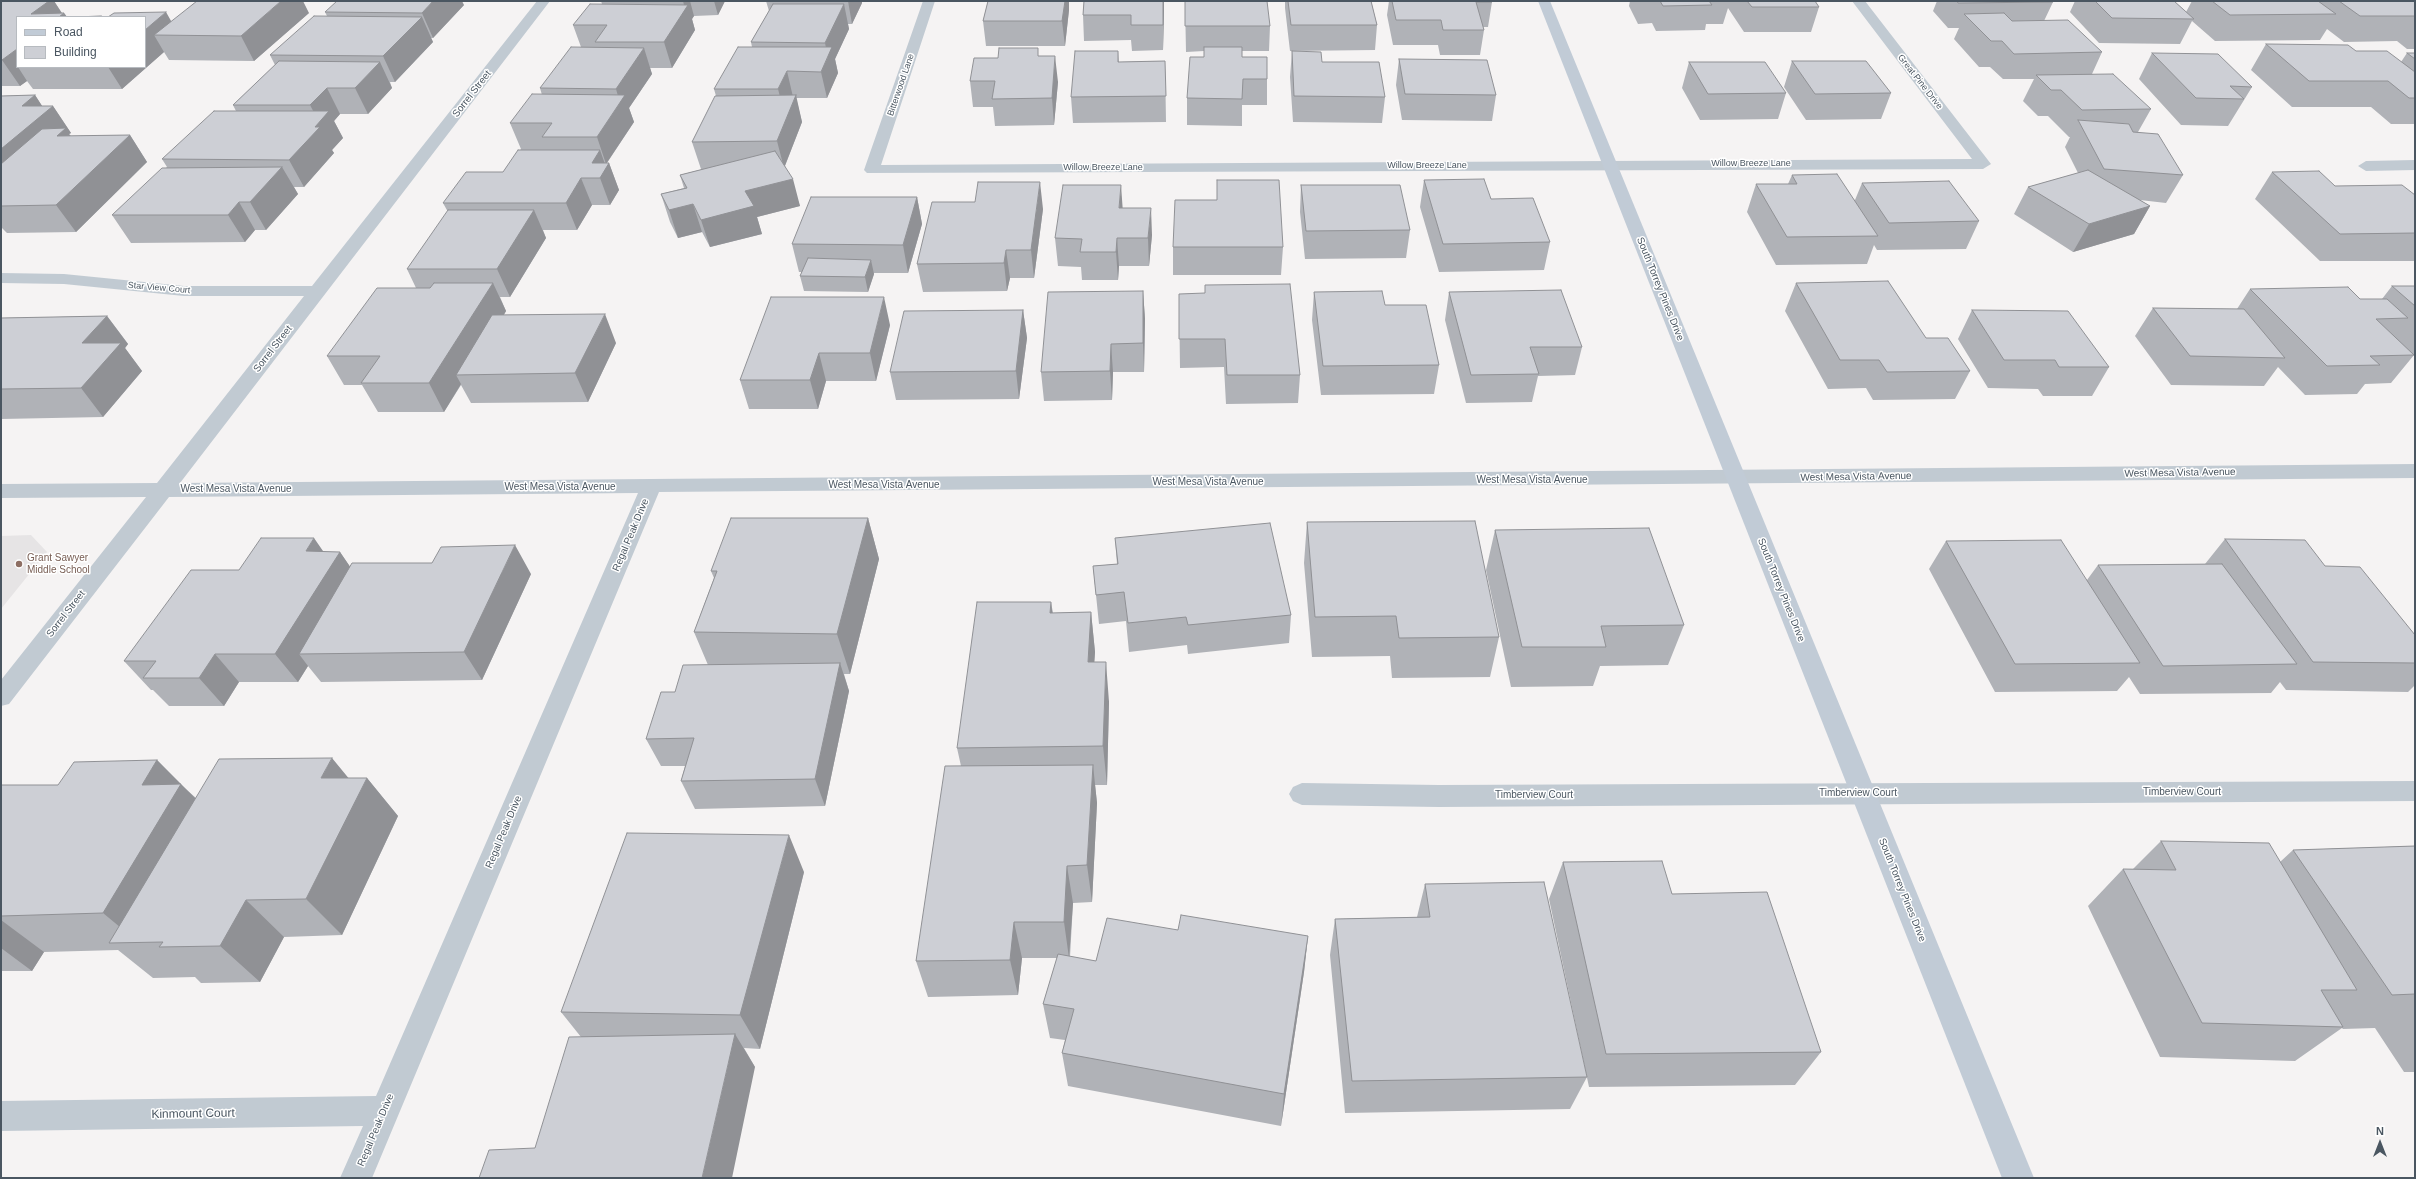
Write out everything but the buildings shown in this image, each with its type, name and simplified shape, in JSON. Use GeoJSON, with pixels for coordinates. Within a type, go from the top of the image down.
{"type":"FeatureCollection","features":[{"type":"Feature","properties":{"kind":"main road","name":"South Torrey Pines Drive"},"geometry":{"type":"LineString","coordinates":[[1544,1],[2018,1178]]}},
{"type":"Feature","properties":{"kind":"street","name":"Sorrel Street"},"geometry":{"type":"LineString","coordinates":[[1,697],[544,1]]}},
{"type":"Feature","properties":{"kind":"street","name":"Bitterwood Lane"},"geometry":{"type":"LineString","coordinates":[[872,170],[929,1]]}},
{"type":"Feature","properties":{"kind":"street","name":"Great Pine Drive"},"geometry":{"type":"LineString","coordinates":[[1858,1],[1983,164]]}},
{"type":"Feature","properties":{"kind":"street","name":"Willow Breeze Lane"},"geometry":{"type":"LineString","coordinates":[[872,170],[1983,164]]}},
{"type":"Feature","properties":{"kind":"street"},"geometry":{"type":"LineString","coordinates":[[2366,166],[2415,165]]}},
{"type":"Feature","properties":{"kind":"street","name":"Star View Court"},"geometry":{"type":"LineString","coordinates":[[1,278],[64,279],[184,291],[318,291]]}},
{"type":"Feature","properties":{"kind":"street","name":"West Mesa Vista Avenue"},"geometry":{"type":"LineString","coordinates":[[1,491],[651,487],[2415,471]]}},
{"type":"Feature","properties":{"kind":"street","name":"Regal Peak Drive"},"geometry":{"type":"LineString","coordinates":[[356,1178],[651,487]]}},
{"type":"Feature","properties":{"kind":"street","name":"Timberview Court"},"geometry":{"type":"LineString","coordinates":[[1302,794],[1439,796],[2415,791]]}},
{"type":"Feature","properties":{"kind":"street","name":"Kinmount Court"},"geometry":{"type":"LineString","coordinates":[[1,1116],[384,1111]]}},
{"type":"Feature","properties":{"kind":"shaded area","name":"Grant Sawyer Middle School"},"geometry":{"type":"Polygon","coordinates":[[[31,535],[47,552],[1,609],[1,536],[31,535]]]}},
{"type":"Feature","properties":{"kind":"place","name":"Grant Sawyer Middle School"},"geometry":{"type":"Point","coordinates":[19,564]}}]}
